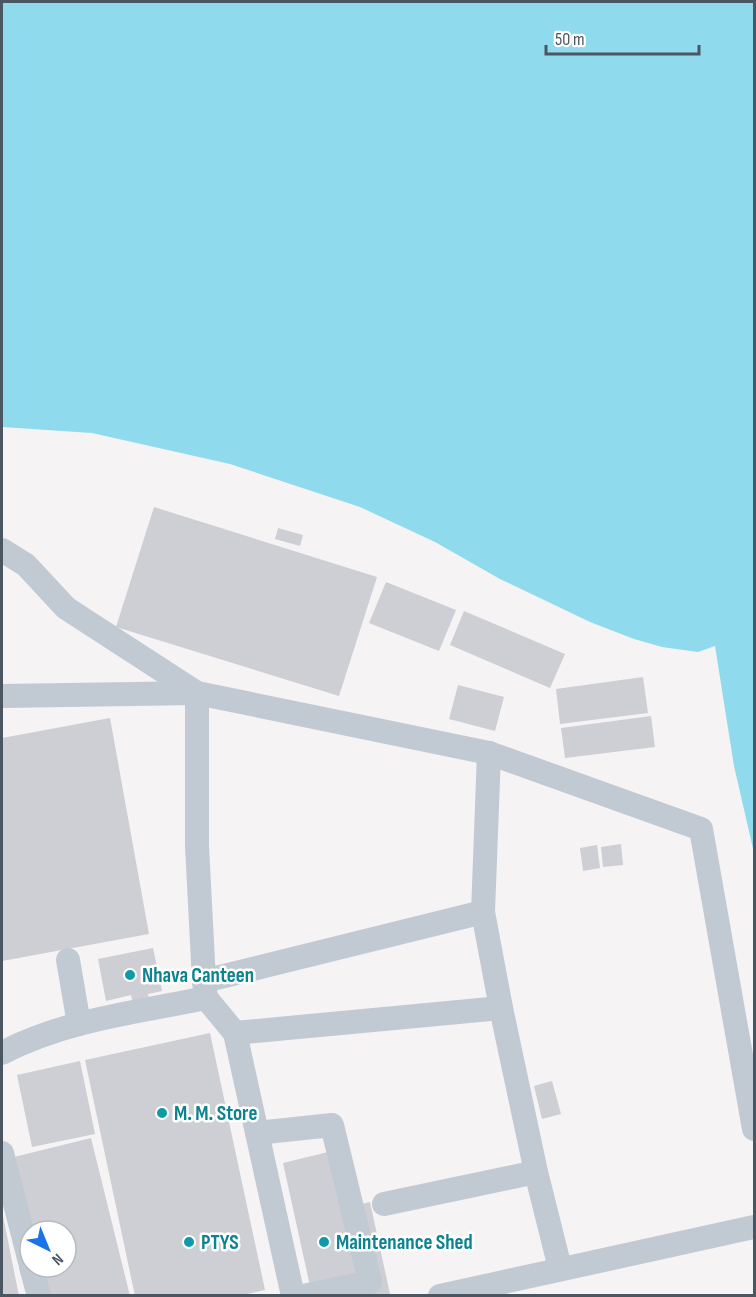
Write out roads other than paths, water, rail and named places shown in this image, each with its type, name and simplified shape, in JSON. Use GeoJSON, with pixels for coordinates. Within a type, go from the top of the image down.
{"type":"FeatureCollection","features":[{"type":"Feature","properties":{"kind":"street"},"geometry":{"type":"LineString","coordinates":[[2,550],[26,565],[66,608],[197,693]]}},
{"type":"Feature","properties":{"kind":"street"},"geometry":{"type":"LineString","coordinates":[[197,693],[197,846],[205,989],[236,1033],[293,1296]]}},
{"type":"Feature","properties":{"kind":"street"},"geometry":{"type":"LineString","coordinates":[[2,696],[197,693],[489,753],[701,829],[754,1129]]}},
{"type":"Feature","properties":{"kind":"street"},"geometry":{"type":"LineString","coordinates":[[489,753],[483,912],[536,1172],[560,1268]]}},
{"type":"Feature","properties":{"kind":"street"},"geometry":{"type":"LineString","coordinates":[[2,1053],[17,1045],[79,1024],[483,912]]}},
{"type":"Feature","properties":{"kind":"street"},"geometry":{"type":"LineString","coordinates":[[68,960],[79,1024]]}},
{"type":"Feature","properties":{"kind":"street"},"geometry":{"type":"LineString","coordinates":[[236,1033],[501,1008]]}},
{"type":"Feature","properties":{"kind":"street"},"geometry":{"type":"LineString","coordinates":[[257,1133],[332,1125],[369,1282],[303,1296]]}},
{"type":"Feature","properties":{"kind":"street"},"geometry":{"type":"LineString","coordinates":[[2,1153],[19,1219]]}},
{"type":"Feature","properties":{"kind":"street"},"geometry":{"type":"LineString","coordinates":[[384,1204],[536,1172]]}},
{"type":"Feature","properties":{"kind":"street"},"geometry":{"type":"LineString","coordinates":[[440,1296],[754,1227]]}},
{"type":"Feature","properties":{"kind":"street"},"geometry":{"type":"LineString","coordinates":[[34,1279],[39,1296]]}},
{"type":"Feature","properties":{"kind":"water"},"geometry":{"type":"Polygon","coordinates":[[[2,2],[754,2],[754,853],[734,766],[715,646],[698,652],[662,647],[634,639],[590,622],[500,579],[435,542],[360,507],[230,464],[92,433],[2,427],[2,2]]]}},
{"type":"Feature","properties":{"kind":"place","name":"Nhava Canteen"},"geometry":{"type":"Point","coordinates":[130,975]}},
{"type":"Feature","properties":{"kind":"place","name":"M. M. Store"},"geometry":{"type":"Point","coordinates":[162,1113]}},
{"type":"Feature","properties":{"kind":"place","name":"PTYS"},"geometry":{"type":"Point","coordinates":[189,1242]}},
{"type":"Feature","properties":{"kind":"place","name":"Maintenance Shed"},"geometry":{"type":"Point","coordinates":[324,1242]}}]}
